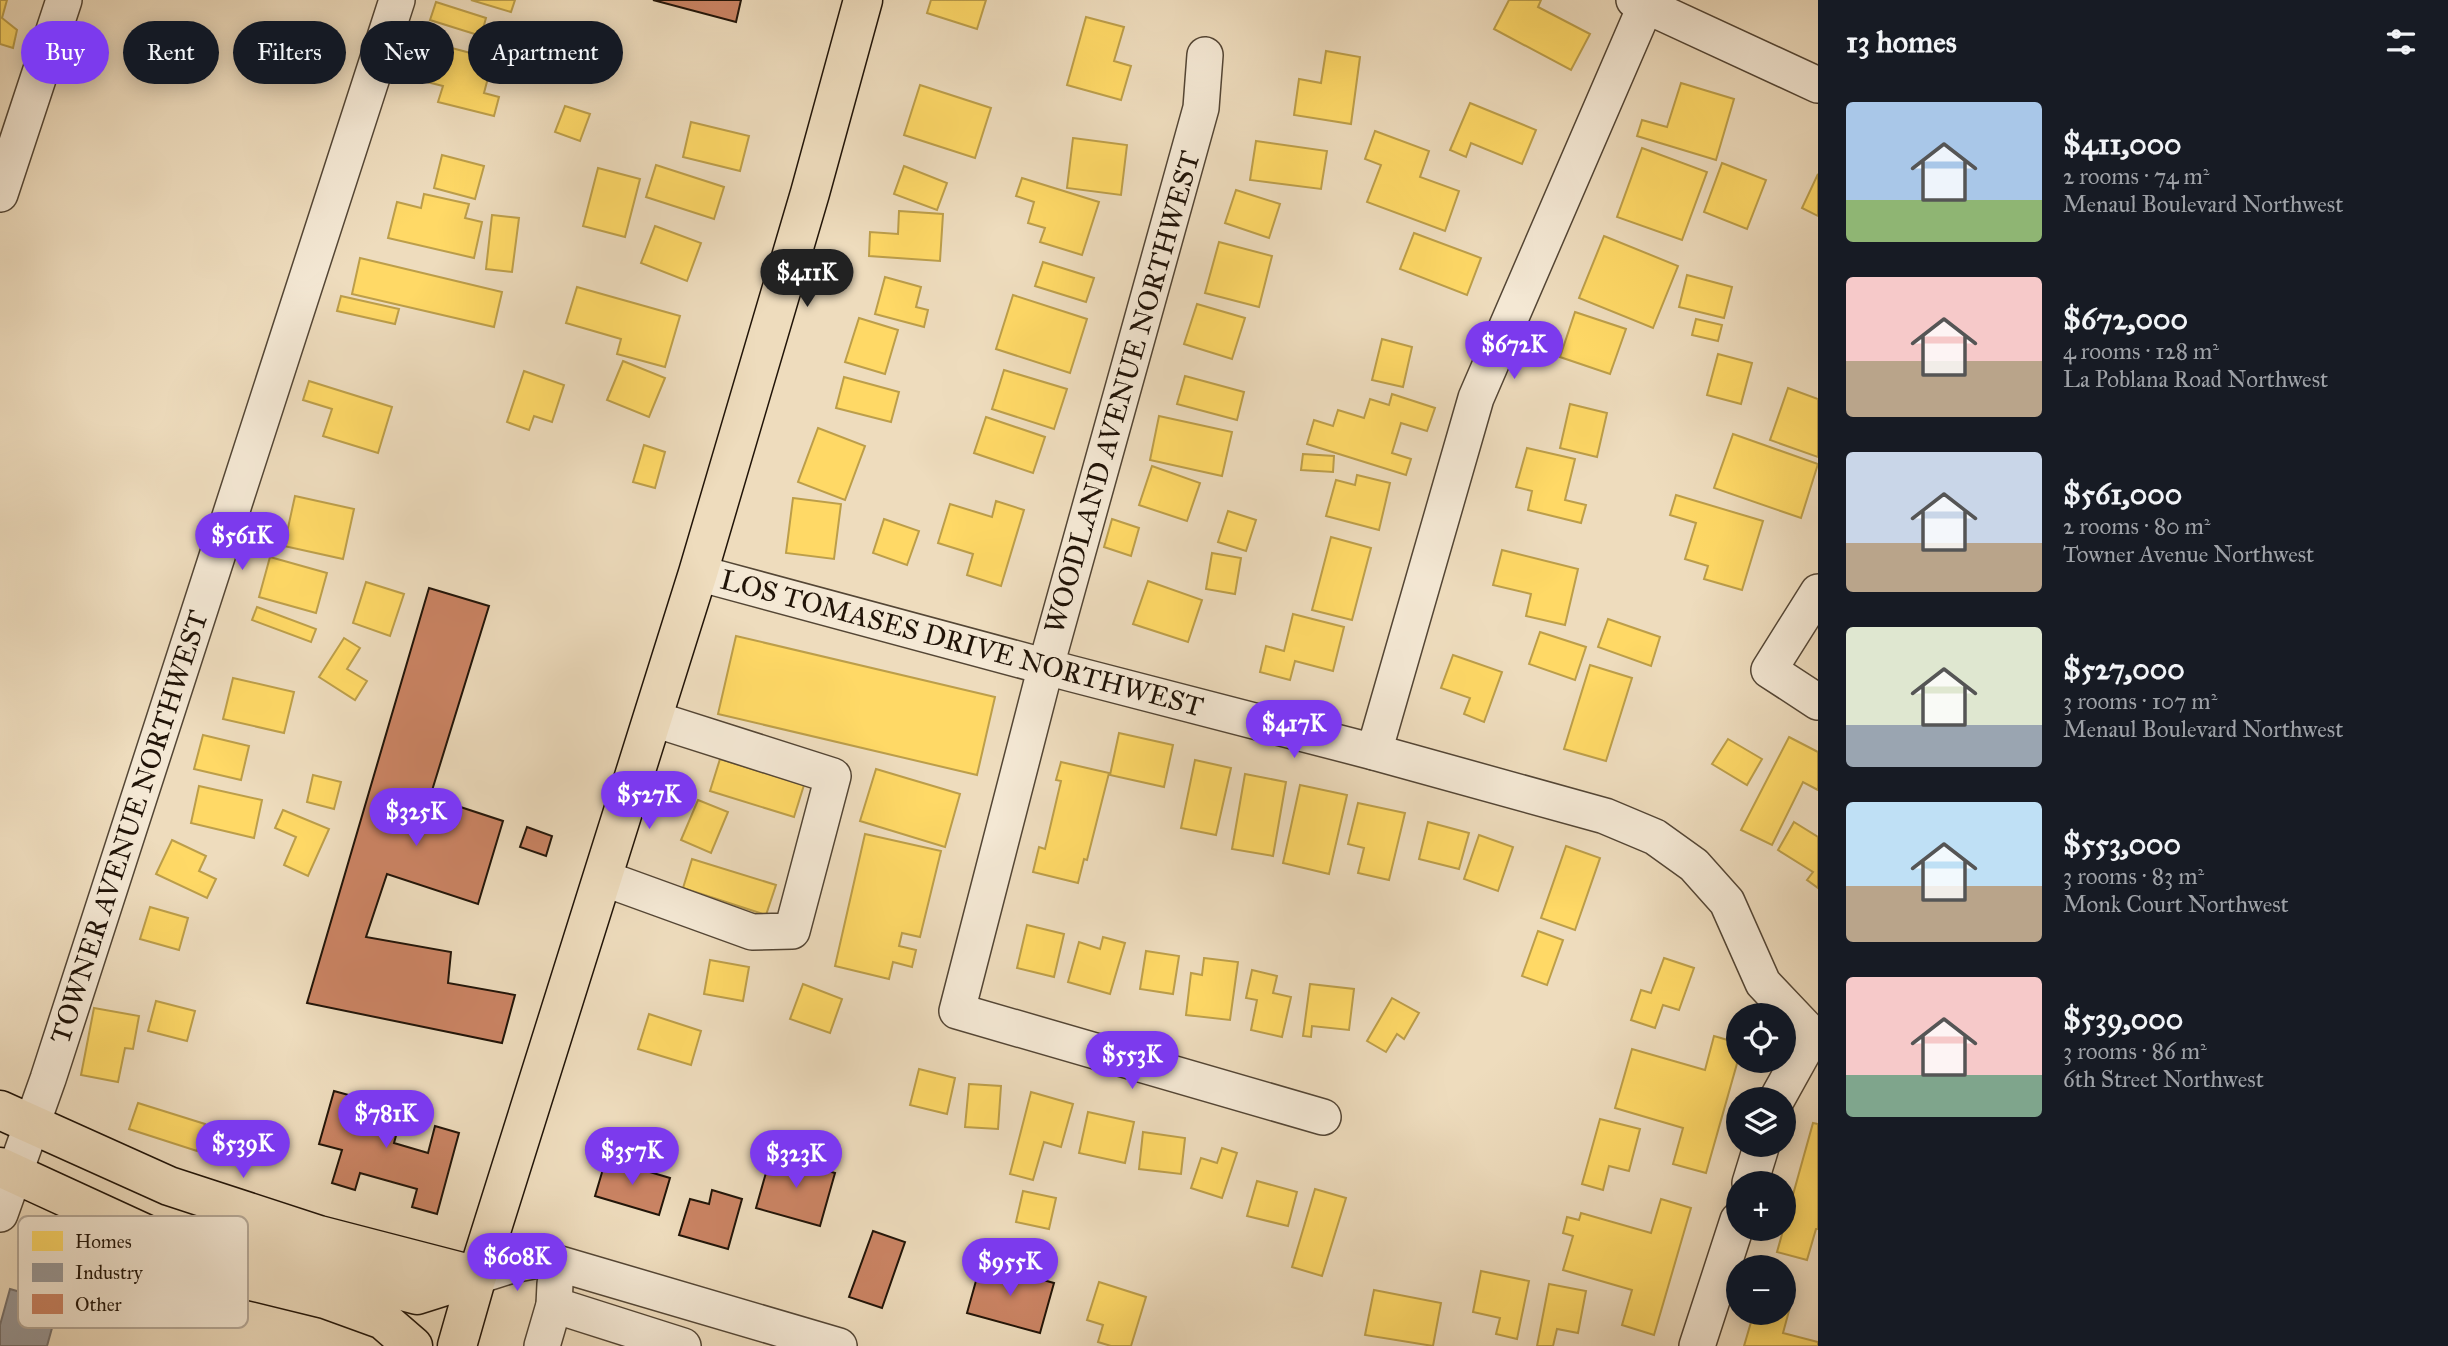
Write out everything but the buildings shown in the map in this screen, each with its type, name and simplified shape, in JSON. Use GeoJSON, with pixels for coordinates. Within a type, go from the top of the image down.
{"type":"FeatureCollection","features":[{"type":"Feature","properties":{"kind":"main road"},"geometry":{"type":"LineString","coordinates":[[457,1346],[698,573],[810,193],[857,10]]}},
{"type":"Feature","properties":{"kind":"main road"},"geometry":{"type":"LineString","coordinates":[[16,1117],[169,1186],[238,1210],[319,1235],[477,1276]]}},
{"type":"Feature","properties":{"kind":"main road"},"geometry":{"type":"LineString","coordinates":[[7,1170],[107,1216]]}},
{"type":"Feature","properties":{"kind":"main road"},"geometry":{"type":"LineString","coordinates":[[248,1251],[417,1295],[477,1276]]}},
{"type":"Feature","properties":{"kind":"main road"},"geometry":{"type":"LineString","coordinates":[[248,1279],[325,1299],[383,1320],[413,1346]]}},
{"type":"Feature","properties":{"kind":"street"},"geometry":{"type":"LineString","coordinates":[[0,194],[64,0]]}},
{"type":"Feature","properties":{"kind":"street","name":"TOWNER AVENUE NORTHWEST"},"geometry":{"type":"LineString","coordinates":[[0,1214],[16,1117],[150,766],[397,0]]}},
{"type":"Feature","properties":{"kind":"street"},"geometry":{"type":"LineString","coordinates":[[1374,752],[1476,398],[1640,4],[1818,85]]}},
{"type":"Feature","properties":{"kind":"street","name":"WOODLAND AVENUE NORTHWEST"},"geometry":{"type":"LineString","coordinates":[[1205,55],[1201,108],[1046,666],[957,1011],[1323,1117]]}},
{"type":"Feature","properties":{"kind":"street","name":"LOS TOMASES DRIVE NORTHWEST"},"geometry":{"type":"LineString","coordinates":[[698,573],[1605,816],[1655,837],[1694,865],[1727,902],[1763,983],[1815,1039]]}},
{"type":"Feature","properties":{"kind":"street"},"geometry":{"type":"LineString","coordinates":[[1818,592],[1769,670],[1818,702]]}},
{"type":"Feature","properties":{"kind":"street"},"geometry":{"type":"LineString","coordinates":[[603,878],[752,932],[792,931],[833,776],[654,719]]}},
{"type":"Feature","properties":{"kind":"street"},"geometry":{"type":"LineString","coordinates":[[1785,1087],[1815,1039]]}},
{"type":"Feature","properties":{"kind":"street"},"geometry":{"type":"LineString","coordinates":[[1697,1346],[1731,1241]]}},
{"type":"Feature","properties":{"kind":"street"},"geometry":{"type":"LineString","coordinates":[[477,1276],[543,1259],[839,1346]]}},
{"type":"Feature","properties":{"kind":"street"},"geometry":{"type":"LineString","coordinates":[[542,1346],[554,1306],[556,1262]]}},
{"type":"Feature","properties":{"kind":"street"},"geometry":{"type":"LineString","coordinates":[[554,1306],[683,1346]]}}]}
